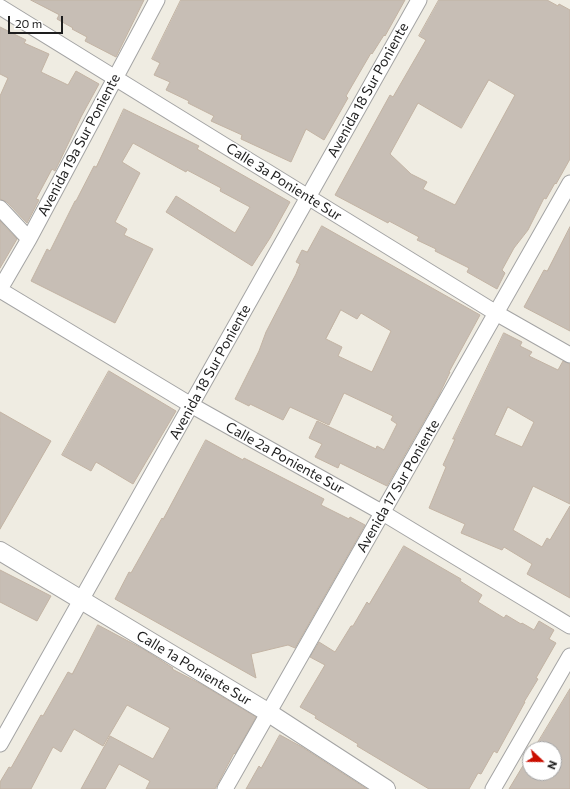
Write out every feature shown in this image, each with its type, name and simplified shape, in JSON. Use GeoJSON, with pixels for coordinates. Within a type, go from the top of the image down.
{"type":"FeatureCollection","features":[{"type":"Feature","properties":{"kind":"street","name":"Avenida 19a Sur Poniente"},"geometry":{"type":"LineString","coordinates":[[0,289],[29,239],[157,0]]}},
{"type":"Feature","properties":{"kind":"street","name":"Avenida 18 Sur Poniente"},"geometry":{"type":"LineString","coordinates":[[0,744],[419,0]]}},
{"type":"Feature","properties":{"kind":"street","name":"Calle 3a Poniente Sur"},"geometry":{"type":"LineString","coordinates":[[0,7],[496,313],[570,355]]}},
{"type":"Feature","properties":{"kind":"street","name":"Avenida 17 Sur Poniente"},"geometry":{"type":"LineString","coordinates":[[226,789],[570,183]]}},
{"type":"Feature","properties":{"kind":"street"},"geometry":{"type":"LineString","coordinates":[[0,208],[29,239]]}},
{"type":"Feature","properties":{"kind":"street","name":"Calle 2a Poniente Sur"},"geometry":{"type":"LineString","coordinates":[[0,289],[191,405],[382,513],[570,626]]}},
{"type":"Feature","properties":{"kind":"street","name":"Calle 1a Poniente Sur"},"geometry":{"type":"LineString","coordinates":[[0,551],[269,713],[386,789]]}},
{"type":"Feature","properties":{"kind":"street"},"geometry":{"type":"LineString","coordinates":[[493,789],[570,656]]}},
{"type":"Feature","properties":{"kind":"building"},"geometry":{"type":"Polygon","coordinates":[[[31,0],[144,0],[116,57],[85,41],[87,37],[57,19],[59,15],[31,0]]]}},
{"type":"Feature","properties":{"kind":"building"},"geometry":{"type":"Polygon","coordinates":[[[181,0],[405,0],[385,36],[384,35],[372,54],[371,53],[346,96],[348,98],[324,140],[306,129],[291,162],[241,139],[242,135],[211,121],[214,116],[188,103],[189,101],[166,90],[170,82],[154,75],[160,63],[152,59],[181,0]]]}},
{"type":"Feature","properties":{"kind":"building"},"geometry":{"type":"Polygon","coordinates":[[[439,0],[547,0],[570,10],[570,159],[546,199],[544,198],[528,230],[514,248],[502,270],[505,273],[497,289],[467,272],[469,268],[417,240],[419,237],[389,221],[388,223],[335,195],[390,95],[393,97],[426,40],[419,36],[439,0]],[[489,80],[461,128],[418,103],[390,154],[411,174],[427,182],[423,189],[455,205],[515,95],[489,80]]]}},
{"type":"Feature","properties":{"kind":"building"},"geometry":{"type":"Polygon","coordinates":[[[0,27],[26,40],[24,43],[49,54],[41,72],[68,85],[76,71],[99,84],[55,171],[52,169],[36,199],[39,200],[27,223],[7,202],[0,199],[0,96],[8,78],[0,74],[0,27]]]}},
{"type":"Feature","properties":{"kind":"building"},"geometry":{"type":"Polygon","coordinates":[[[124,109],[199,146],[197,149],[290,202],[252,266],[166,212],[176,196],[235,233],[250,207],[220,191],[221,188],[187,170],[186,172],[133,143],[122,162],[140,173],[115,222],[127,229],[124,235],[153,249],[115,323],[31,281],[47,249],[50,251],[94,166],[96,167],[124,109]]]}},
{"type":"Feature","properties":{"kind":"building"},"geometry":{"type":"Polygon","coordinates":[[[0,221],[17,239],[0,268],[0,221]]]}},
{"type":"Feature","properties":{"kind":"building"},"geometry":{"type":"Polygon","coordinates":[[[322,226],[480,315],[449,372],[439,395],[387,486],[340,463],[338,468],[315,457],[322,444],[309,438],[317,421],[376,449],[377,446],[384,450],[397,424],[391,420],[393,416],[344,393],[329,425],[290,407],[283,420],[250,404],[249,406],[235,399],[259,351],[266,332],[296,274],[300,264],[296,262],[302,250],[307,252],[322,226]],[[341,310],[326,339],[342,347],[338,356],[372,372],[391,331],[361,313],[357,319],[341,310]]]}},
{"type":"Feature","properties":{"kind":"building"},"geometry":{"type":"Polygon","coordinates":[[[570,227],[570,331],[524,307],[544,270],[547,271],[570,227]]]}},
{"type":"Feature","properties":{"kind":"building"},"geometry":{"type":"Polygon","coordinates":[[[504,333],[522,342],[520,346],[532,352],[529,356],[558,370],[563,361],[570,364],[570,504],[533,486],[513,530],[542,547],[547,538],[550,540],[570,506],[570,598],[527,574],[532,564],[504,547],[502,550],[461,533],[465,524],[429,508],[446,467],[443,465],[455,439],[453,439],[504,333]],[[508,407],[495,435],[522,447],[534,422],[508,407]]]}},
{"type":"Feature","properties":{"kind":"building"},"geometry":{"type":"Polygon","coordinates":[[[109,371],[176,411],[133,484],[96,462],[91,471],[62,455],[109,371]]]}},
{"type":"Feature","properties":{"kind":"building"},"geometry":{"type":"Polygon","coordinates":[[[0,412],[51,441],[0,529],[0,412]]]}},
{"type":"Feature","properties":{"kind":"building"},"geometry":{"type":"Polygon","coordinates":[[[206,440],[243,460],[244,458],[324,499],[321,505],[365,525],[295,648],[288,645],[251,654],[256,678],[115,599],[129,572],[131,573],[162,518],[163,519],[206,440]]]}},
{"type":"Feature","properties":{"kind":"building"},"geometry":{"type":"Polygon","coordinates":[[[404,546],[461,579],[460,581],[482,595],[478,602],[504,618],[506,615],[534,630],[539,621],[554,630],[549,639],[556,643],[536,678],[538,679],[497,753],[494,751],[481,774],[478,773],[469,789],[429,789],[357,746],[358,744],[315,718],[316,716],[300,707],[325,665],[310,657],[319,642],[335,652],[367,602],[369,604],[404,546]]]}},
{"type":"Feature","properties":{"kind":"building"},"geometry":{"type":"Polygon","coordinates":[[[0,570],[51,596],[37,621],[0,602],[0,570]]]}},
{"type":"Feature","properties":{"kind":"building"},"geometry":{"type":"Polygon","coordinates":[[[98,625],[143,649],[173,668],[172,669],[201,684],[256,717],[235,754],[234,753],[215,789],[146,789],[150,781],[119,764],[105,789],[81,789],[110,736],[153,759],[170,728],[127,705],[103,746],[74,729],[61,752],[53,747],[31,789],[0,789],[0,782],[9,767],[11,768],[41,715],[43,716],[68,672],[72,674],[98,625]]]}},
{"type":"Feature","properties":{"kind":"building"},"geometry":{"type":"Polygon","coordinates":[[[570,689],[570,789],[509,789],[522,767],[522,781],[562,781],[562,741],[539,741],[570,689]]]}},
{"type":"Feature","properties":{"kind":"building"},"geometry":{"type":"Polygon","coordinates":[[[280,735],[302,747],[367,789],[246,789],[259,766],[261,768],[280,735]]]}}]}
